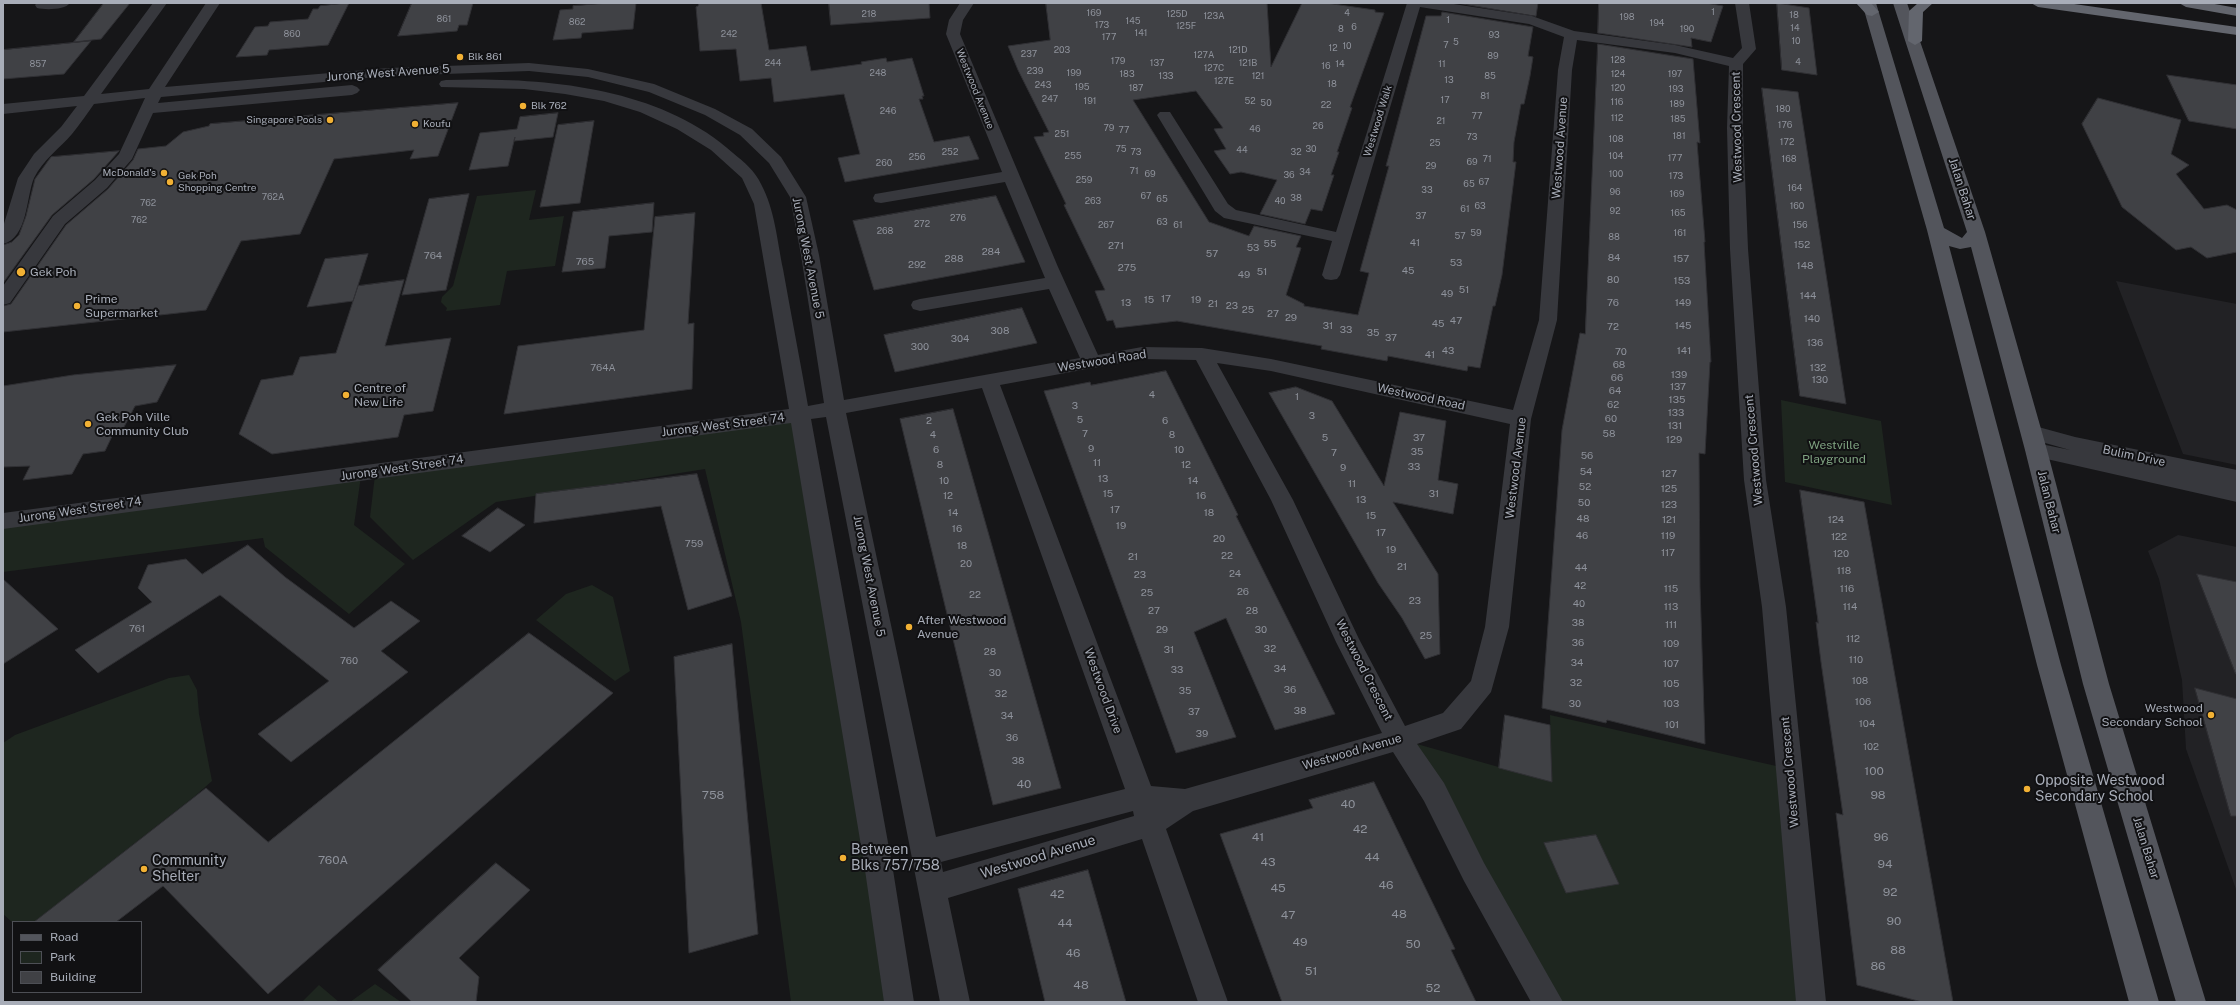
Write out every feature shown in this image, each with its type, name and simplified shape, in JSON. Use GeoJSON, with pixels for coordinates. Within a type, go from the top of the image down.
{"type":"FeatureCollection","features":[{"type":"Feature","properties":{"kind":"highway"},"geometry":{"type":"LineString","coordinates":[[1915,42],[1916,11],[1926,3]]}},
{"type":"Feature","properties":{"kind":"highway"},"geometry":{"type":"LineString","coordinates":[[2038,3],[2237,30]]}},
{"type":"Feature","properties":{"kind":"highway"},"geometry":{"type":"LineString","coordinates":[[2186,3],[2237,12]]}},
{"type":"Feature","properties":{"kind":"main road","name":"Jalan Bahar"},"geometry":{"type":"LineString","coordinates":[[1900,3],[1915,42],[1976,232],[2033,441],[2096,684],[2191,1002]]}},
{"type":"Feature","properties":{"kind":"main road"},"geometry":{"type":"LineString","coordinates":[[1868,6],[1936,230],[2049,665],[2144,1002]]}},
{"type":"Feature","properties":{"kind":"main road"},"geometry":{"type":"LineString","coordinates":[[1936,230],[1950,240],[1965,243],[1972,239],[1976,232]]}},
{"type":"Feature","properties":{"kind":"street"},"geometry":{"type":"LineString","coordinates":[[42,5],[63,3]]}},
{"type":"Feature","properties":{"kind":"street"},"geometry":{"type":"LineString","coordinates":[[3,239],[12,227],[26,178],[40,157],[67,130],[84,108],[160,3]]}},
{"type":"Feature","properties":{"kind":"street"},"geometry":{"type":"LineString","coordinates":[[3,299],[59,220],[101,184],[126,156],[151,101],[194,29],[213,3]]}},
{"type":"Feature","properties":{"kind":"street","name":"Westwood Avenue"},"geometry":{"type":"LineString","coordinates":[[967,3],[956,20],[953,34],[1010,176],[1026,209],[1082,344],[1092,362]]}},
{"type":"Feature","properties":{"kind":"street","name":"Westwood Walk"},"geometry":{"type":"LineString","coordinates":[[1331,275],[1414,3]]}},
{"type":"Feature","properties":{"kind":"street"},"geometry":{"type":"LineString","coordinates":[[1420,3],[1532,20],[1572,35]]}},
{"type":"Feature","properties":{"kind":"street"},"geometry":{"type":"LineString","coordinates":[[1736,64],[1749,49],[1749,40],[1742,3]]}},
{"type":"Feature","properties":{"kind":"street","name":"Westwood Avenue"},"geometry":{"type":"LineString","coordinates":[[925,853],[1146,811],[1399,739],[1452,721],[1482,685],[1497,627],[1521,418],[1548,320],[1566,70],[1572,35]]}},
{"type":"Feature","properties":{"kind":"street","name":"Westwood Crescent"},"geometry":{"type":"LineString","coordinates":[[1572,35],[1675,49],[1736,64],[1735,128],[1739,249],[1755,477],[1774,607],[1811,1002]]}},
{"type":"Feature","properties":{"kind":"street","name":"Jurong West Avenue 5"},"geometry":{"type":"LineString","coordinates":[[3,122],[84,108],[389,72],[529,67],[588,73],[654,89],[710,112],[746,132],[775,160],[798,197],[810,255],[835,409],[955,1002]]}},
{"type":"Feature","properties":{"kind":"street","name":"Jurong West Avenue 5"},"geometry":{"type":"LineString","coordinates":[[151,101],[487,83],[547,86],[630,104],[673,121],[713,143],[746,173],[762,204],[880,878],[899,1002]]}},
{"type":"Feature","properties":{"kind":"street","name":"Jurong West Avenue 5"},"geometry":{"type":"LineString","coordinates":[[3,109],[84,108]]}},
{"type":"Feature","properties":{"kind":"street"},"geometry":{"type":"LineString","coordinates":[[1165,115],[1221,207],[1230,214],[1342,238]]}},
{"type":"Feature","properties":{"kind":"street"},"geometry":{"type":"LineString","coordinates":[[881,198],[1010,176]]}},
{"type":"Feature","properties":{"kind":"street"},"geometry":{"type":"LineString","coordinates":[[920,305],[1056,282]]}},
{"type":"Feature","properties":{"kind":"street","name":"Westwood Road"},"geometry":{"type":"LineString","coordinates":[[800,415],[1142,353],[1202,354],[1271,366],[1521,418]]}},
{"type":"Feature","properties":{"kind":"street","name":"Westwood Crescent"},"geometry":{"type":"LineString","coordinates":[[1202,354],[1282,500],[1348,642],[1399,739],[1434,792],[1474,872],[1548,1002]]}},
{"type":"Feature","properties":{"kind":"street","name":"Westwood Drive"},"geometry":{"type":"LineString","coordinates":[[989,381],[1018,456],[1213,1002]]}},
{"type":"Feature","properties":{"kind":"street","name":"Jurong West Street 74"},"geometry":{"type":"LineString","coordinates":[[3,521],[557,446],[800,415]]}},
{"type":"Feature","properties":{"kind":"street","name":"Bulim Drive"},"geometry":{"type":"LineString","coordinates":[[2033,441],[2075,444],[2237,478]]}},
{"type":"Feature","properties":{"kind":"street","name":"Bulim Drive"},"geometry":{"type":"LineString","coordinates":[[2033,441],[2237,494]]}},
{"type":"Feature","properties":{"kind":"street","name":"Westwood Avenue"},"geometry":{"type":"LineString","coordinates":[[932,889],[1146,811]]}},
{"type":"Feature","properties":{"kind":"shaded area"},"geometry":{"type":"Polygon","coordinates":[[[2116,281],[2237,304],[2237,465],[2183,454],[2116,281]]]}},
{"type":"Feature","properties":{"kind":"shaded area","name":"Westwood Secondary School"},"geometry":{"type":"Polygon","coordinates":[[[2178,535],[2237,547],[2237,892],[2186,749],[2182,680],[2159,579],[2148,551],[2178,535]]]}},
{"type":"Feature","properties":{"kind":"green space"},"geometry":{"type":"Polygon","coordinates":[[[536,190],[529,220],[564,216],[555,266],[507,271],[500,305],[446,311],[447,308],[441,302],[442,297],[453,286],[477,196],[536,190]]]}},
{"type":"Feature","properties":{"kind":"green space","name":"Westville Playground"},"geometry":{"type":"Polygon","coordinates":[[[1781,400],[1881,421],[1892,505],[1785,482],[1781,400]]]}},
{"type":"Feature","properties":{"kind":"green space"},"geometry":{"type":"Polygon","coordinates":[[[800,415],[898,1002],[791,1002],[741,622],[705,469],[496,502],[413,560],[370,517],[375,475],[800,415]]]}},
{"type":"Feature","properties":{"kind":"green space"},"geometry":{"type":"Polygon","coordinates":[[[361,476],[354,525],[405,564],[349,614],[265,547],[263,538],[3,572],[3,522],[361,476]]]}},
{"type":"Feature","properties":{"kind":"green space"},"geometry":{"type":"Polygon","coordinates":[[[592,585],[613,597],[630,671],[615,681],[536,620],[566,594],[592,585]]]}},
{"type":"Feature","properties":{"kind":"green space"},"geometry":{"type":"Polygon","coordinates":[[[189,675],[197,690],[199,714],[212,781],[195,796],[35,921],[12,922],[3,914],[3,743],[15,735],[169,678],[189,675]]]}},
{"type":"Feature","properties":{"kind":"green space"},"geometry":{"type":"Polygon","coordinates":[[[1550,715],[1785,768],[1810,1002],[1548,1002],[1399,739],[1552,782],[1550,715]]]}},
{"type":"Feature","properties":{"kind":"green space"},"geometry":{"type":"Polygon","coordinates":[[[375,984],[401,1002],[350,1002],[375,984]]]}},
{"type":"Feature","properties":{"kind":"green space"},"geometry":{"type":"Polygon","coordinates":[[[319,985],[339,1002],[302,1002],[319,985]]]}},
{"type":"Feature","properties":{"kind":"building"},"geometry":{"type":"Polygon","coordinates":[[[104,3],[130,3],[101,39],[74,42],[104,3]]]}},
{"type":"Feature","properties":{"kind":"building"},"geometry":{"type":"Polygon","coordinates":[[[349,3],[328,45],[269,50],[267,55],[236,57],[255,27],[268,26],[270,22],[308,19],[313,9],[318,9],[320,6],[349,3]]]}},
{"type":"Feature","properties":{"kind":"building"},"geometry":{"type":"Polygon","coordinates":[[[412,3],[473,3],[467,25],[459,25],[457,31],[398,36],[412,3]]]}},
{"type":"Feature","properties":{"kind":"building"},"geometry":{"type":"Polygon","coordinates":[[[609,3],[636,3],[633,29],[582,33],[581,38],[553,40],[560,10],[573,9],[573,6],[609,3]]]}},
{"type":"Feature","properties":{"kind":"building"},"geometry":{"type":"Polygon","coordinates":[[[699,3],[761,3],[769,50],[806,46],[811,71],[862,64],[861,62],[886,58],[887,62],[912,58],[924,96],[922,96],[923,99],[919,99],[934,142],[969,136],[979,159],[845,182],[838,158],[860,154],[844,94],[774,102],[771,78],[740,81],[736,49],[700,51],[696,7],[699,3]]]}},
{"type":"Feature","properties":{"kind":"building"},"geometry":{"type":"Polygon","coordinates":[[[829,3],[929,3],[930,18],[831,25],[829,3]]]}},
{"type":"Feature","properties":{"kind":"building"},"geometry":{"type":"Polygon","coordinates":[[[1046,3],[1267,3],[1271,67],[1302,3],[1326,3],[1375,10],[1375,12],[1384,13],[1350,107],[1352,108],[1331,175],[1334,175],[1322,211],[1311,209],[1305,224],[1260,214],[1277,180],[1241,172],[1230,174],[1214,151],[1226,149],[1214,129],[1223,128],[1196,91],[1133,100],[1209,222],[1249,236],[1254,226],[1301,236],[1296,247],[1301,248],[1286,295],[1304,304],[1304,306],[1358,315],[1369,273],[1360,271],[1389,166],[1386,166],[1426,16],[1441,16],[1442,12],[1533,27],[1528,56],[1533,57],[1530,76],[1524,104],[1521,104],[1514,142],[1513,162],[1516,162],[1502,275],[1495,306],[1493,306],[1480,368],[1468,366],[1467,371],[1388,356],[1387,361],[1321,349],[1322,346],[1177,321],[1116,328],[1113,320],[1107,321],[1095,291],[1105,290],[1064,205],[1066,204],[1034,137],[1044,136],[1043,133],[1049,132],[1018,70],[1008,46],[1050,40],[1046,3]]]}},
{"type":"Feature","properties":{"kind":"building"},"geometry":{"type":"Polygon","coordinates":[[[1457,3],[1538,3],[1536,16],[1457,3]]]}},
{"type":"Feature","properties":{"kind":"building"},"geometry":{"type":"Polygon","coordinates":[[[1599,3],[1706,3],[1723,6],[1711,42],[1691,38],[1692,47],[1598,33],[1599,3]]]}},
{"type":"Feature","properties":{"kind":"building"},"geometry":{"type":"Polygon","coordinates":[[[1777,3],[1809,8],[1817,75],[1782,70],[1777,3]]]}},
{"type":"Feature","properties":{"kind":"building"},"geometry":{"type":"Polygon","coordinates":[[[91,41],[64,74],[3,79],[3,50],[91,41]]]}},
{"type":"Feature","properties":{"kind":"building"},"geometry":{"type":"Polygon","coordinates":[[[1598,44],[1693,59],[1700,143],[1697,142],[1705,242],[1711,362],[1705,454],[1699,453],[1700,587],[1705,744],[1607,720],[1606,723],[1542,708],[1562,430],[1580,333],[1585,334],[1598,44]]]}},
{"type":"Feature","properties":{"kind":"building"},"geometry":{"type":"Polygon","coordinates":[[[2167,75],[2237,85],[2237,129],[2189,121],[2167,75]]]}},
{"type":"Feature","properties":{"kind":"building"},"geometry":{"type":"Polygon","coordinates":[[[1762,88],[1798,92],[1846,404],[1800,396],[1762,88]]]}},
{"type":"Feature","properties":{"kind":"building"},"geometry":{"type":"Polygon","coordinates":[[[2098,98],[2181,120],[2171,154],[2189,165],[2176,174],[2204,209],[2227,205],[2237,210],[2237,252],[2207,258],[2191,247],[2176,250],[2122,207],[2082,124],[2098,98]]]}},
{"type":"Feature","properties":{"kind":"building"},"geometry":{"type":"Polygon","coordinates":[[[458,103],[438,156],[410,159],[414,150],[334,159],[300,234],[241,241],[206,310],[3,332],[3,306],[11,304],[66,225],[108,189],[133,160],[138,149],[166,146],[183,132],[209,126],[210,124],[458,103]]]}},
{"type":"Feature","properties":{"kind":"building"},"geometry":{"type":"Polygon","coordinates":[[[558,113],[553,137],[514,141],[508,166],[469,170],[480,133],[517,129],[520,117],[558,113]]]}},
{"type":"Feature","properties":{"kind":"building"},"geometry":{"type":"Polygon","coordinates":[[[594,121],[580,203],[540,207],[558,125],[594,121]]]}},
{"type":"Feature","properties":{"kind":"building"},"geometry":{"type":"Polygon","coordinates":[[[119,151],[94,179],[52,215],[3,283],[3,245],[12,242],[19,235],[26,216],[35,179],[51,157],[119,151]]]}},
{"type":"Feature","properties":{"kind":"building"},"geometry":{"type":"Polygon","coordinates":[[[469,194],[446,290],[402,295],[429,199],[469,194]]]}},
{"type":"Feature","properties":{"kind":"building"},"geometry":{"type":"Polygon","coordinates":[[[996,196],[1025,262],[874,290],[853,221],[996,196]]]}},
{"type":"Feature","properties":{"kind":"building"},"geometry":{"type":"Polygon","coordinates":[[[654,203],[652,232],[609,236],[605,268],[562,272],[573,212],[654,203]]]}},
{"type":"Feature","properties":{"kind":"building"},"geometry":{"type":"Polygon","coordinates":[[[695,213],[688,324],[694,323],[692,389],[504,414],[518,346],[644,330],[655,217],[695,213]]]}},
{"type":"Feature","properties":{"kind":"building"},"geometry":{"type":"Polygon","coordinates":[[[368,254],[353,301],[307,307],[325,259],[368,254]]]}},
{"type":"Feature","properties":{"kind":"building","name":"Centre of New Life"},"geometry":{"type":"Polygon","coordinates":[[[404,280],[385,346],[451,338],[433,411],[404,415],[398,437],[272,454],[239,434],[261,380],[293,375],[300,357],[336,353],[358,286],[404,280]]]}},
{"type":"Feature","properties":{"kind":"building"},"geometry":{"type":"Polygon","coordinates":[[[1022,308],[1037,343],[895,372],[884,335],[1022,308]]]}},
{"type":"Feature","properties":{"kind":"building","name":"Gek Poh Ville Community Club"},"geometry":{"type":"Polygon","coordinates":[[[176,365],[157,402],[135,406],[123,429],[115,430],[105,451],[83,454],[72,474],[23,480],[30,466],[3,467],[3,386],[73,375],[176,365]]]}},
{"type":"Feature","properties":{"kind":"building"},"geometry":{"type":"Polygon","coordinates":[[[1166,371],[1238,515],[1236,516],[1335,714],[1275,730],[1226,618],[1194,632],[1236,737],[1176,753],[1044,391],[1090,382],[1091,385],[1166,371]]]}},
{"type":"Feature","properties":{"kind":"building"},"geometry":{"type":"Polygon","coordinates":[[[1296,387],[1332,401],[1384,486],[1400,412],[1446,421],[1438,480],[1458,484],[1453,514],[1393,502],[1438,574],[1440,654],[1425,659],[1402,618],[1378,583],[1269,393],[1296,387]]]}},
{"type":"Feature","properties":{"kind":"building"},"geometry":{"type":"Polygon","coordinates":[[[953,409],[1061,788],[993,805],[900,419],[953,409]]]}},
{"type":"Feature","properties":{"kind":"building"},"geometry":{"type":"Polygon","coordinates":[[[697,474],[732,596],[688,610],[661,506],[534,523],[536,494],[697,474]]]}},
{"type":"Feature","properties":{"kind":"building"},"geometry":{"type":"Polygon","coordinates":[[[1800,490],[1864,502],[1953,1002],[1922,1002],[1857,985],[1836,813],[1843,815],[1821,662],[1816,622],[1818,623],[1800,490]]]}},
{"type":"Feature","properties":{"kind":"building"},"geometry":{"type":"Polygon","coordinates":[[[498,508],[525,525],[490,552],[462,536],[498,508]]]}},
{"type":"Feature","properties":{"kind":"building"},"geometry":{"type":"Polygon","coordinates":[[[248,545],[285,577],[354,628],[391,601],[420,621],[381,651],[408,672],[291,762],[258,734],[329,681],[220,595],[98,673],[75,650],[152,602],[138,588],[148,565],[186,559],[202,574],[248,545]]]}},
{"type":"Feature","properties":{"kind":"building"},"geometry":{"type":"Polygon","coordinates":[[[2197,574],[2237,582],[2237,674],[2236,674],[2197,574]]]}},
{"type":"Feature","properties":{"kind":"building"},"geometry":{"type":"Polygon","coordinates":[[[3,579],[58,629],[3,664],[3,579]]]}},
{"type":"Feature","properties":{"kind":"building"},"geometry":{"type":"Polygon","coordinates":[[[529,633],[613,693],[268,994],[163,886],[117,921],[35,921],[206,788],[268,842],[529,633]]]}},
{"type":"Feature","properties":{"kind":"building"},"geometry":{"type":"Polygon","coordinates":[[[732,644],[758,934],[689,953],[674,657],[732,644]]]}},
{"type":"Feature","properties":{"kind":"building"},"geometry":{"type":"Polygon","coordinates":[[[2195,688],[2237,699],[2237,816],[2231,816],[2195,688]]]}},
{"type":"Feature","properties":{"kind":"building"},"geometry":{"type":"Polygon","coordinates":[[[1505,715],[1550,725],[1552,782],[1499,768],[1505,715]]]}},
{"type":"Feature","properties":{"kind":"building"},"geometry":{"type":"Polygon","coordinates":[[[1374,782],[1455,949],[1451,950],[1476,1002],[1282,1002],[1220,834],[1313,808],[1309,800],[1374,782]]]}},
{"type":"Feature","properties":{"kind":"building"},"geometry":{"type":"Polygon","coordinates":[[[1596,835],[1619,884],[1566,893],[1544,843],[1596,835]]]}},
{"type":"Feature","properties":{"kind":"building"},"geometry":{"type":"Polygon","coordinates":[[[496,863],[530,890],[459,958],[479,977],[476,1002],[412,1002],[378,970],[496,863]]]}},
{"type":"Feature","properties":{"kind":"building"},"geometry":{"type":"Polygon","coordinates":[[[1088,870],[1126,1002],[1045,1002],[1018,889],[1088,870]]]}},
{"type":"Feature","properties":{"kind":"place","name":"Blk 861"},"geometry":{"type":"Point","coordinates":[460,57]}},
{"type":"Feature","properties":{"kind":"place","name":"Blk 762"},"geometry":{"type":"Point","coordinates":[523,106]}},
{"type":"Feature","properties":{"kind":"place","name":"Singapore Pools"},"geometry":{"type":"Point","coordinates":[330,120]}},
{"type":"Feature","properties":{"kind":"place","name":"Koufu"},"geometry":{"type":"Point","coordinates":[415,124]}},
{"type":"Feature","properties":{"kind":"place","name":"McDonald's"},"geometry":{"type":"Point","coordinates":[164,173]}},
{"type":"Feature","properties":{"kind":"place","name":"Gek Poh Shopping Centre"},"geometry":{"type":"Point","coordinates":[170,182]}},
{"type":"Feature","properties":{"kind":"place","name":"Gek Poh"},"geometry":{"type":"Point","coordinates":[21,272]}},
{"type":"Feature","properties":{"kind":"place","name":"Prime Supermarket"},"geometry":{"type":"Point","coordinates":[77,306]}},
{"type":"Feature","properties":{"kind":"place","name":"Centre of New Life"},"geometry":{"type":"Point","coordinates":[346,395]}},
{"type":"Feature","properties":{"kind":"place","name":"Gek Poh Ville Community Club"},"geometry":{"type":"Point","coordinates":[88,424]}},
{"type":"Feature","properties":{"kind":"place","name":"After Westwood Avenue"},"geometry":{"type":"Point","coordinates":[909,627]}},
{"type":"Feature","properties":{"kind":"place","name":"Westwood Secondary School"},"geometry":{"type":"Point","coordinates":[2211,715]}},
{"type":"Feature","properties":{"kind":"place","name":"Opposite Westwood Secondary School"},"geometry":{"type":"Point","coordinates":[2027,789]}},
{"type":"Feature","properties":{"kind":"place","name":"Between Blks 757/758"},"geometry":{"type":"Point","coordinates":[843,858]}},
{"type":"Feature","properties":{"kind":"place","name":"Community Shelter"},"geometry":{"type":"Point","coordinates":[144,869]}}]}
